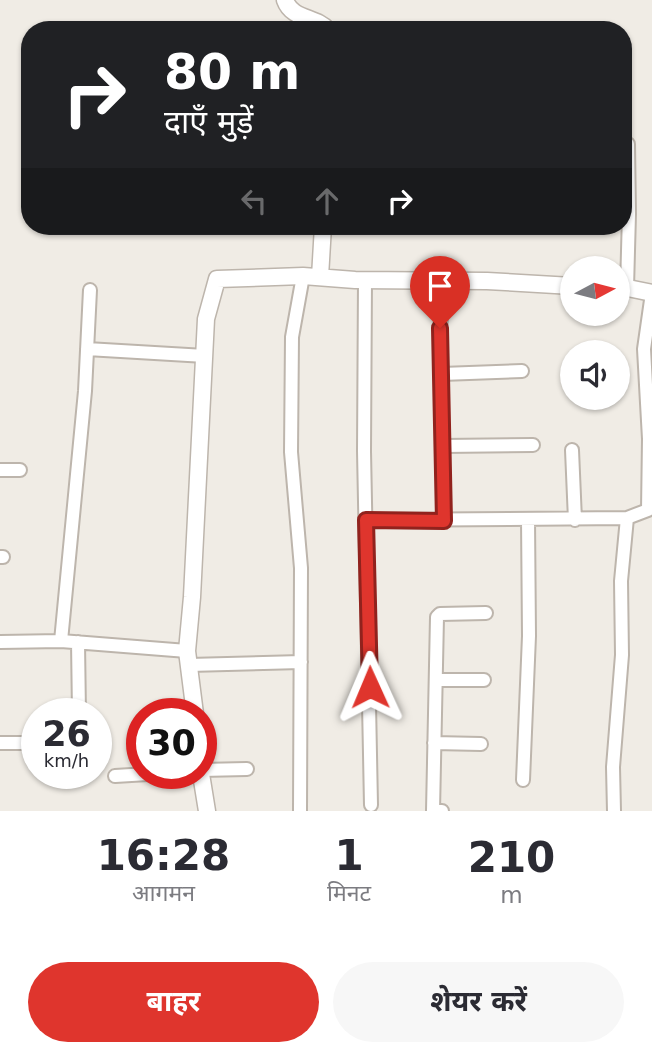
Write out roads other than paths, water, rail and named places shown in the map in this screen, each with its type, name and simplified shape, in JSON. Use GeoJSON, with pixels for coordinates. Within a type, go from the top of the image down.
{"type":"FeatureCollection","features":[{"type":"Feature","properties":{"kind":"street"},"geometry":{"type":"LineString","coordinates":[[285,0],[287,6],[299,16],[315,21]]}},
{"type":"Feature","properties":{"kind":"street"},"geometry":{"type":"LineString","coordinates":[[320,277],[322,235]]}},
{"type":"Feature","properties":{"kind":"street"},"geometry":{"type":"LineString","coordinates":[[624,256],[625,235]]}},
{"type":"Feature","properties":{"kind":"street"},"geometry":{"type":"LineString","coordinates":[[300,811],[301,568],[291,452],[292,337],[303,276]]}},
{"type":"Feature","properties":{"kind":"street"},"geometry":{"type":"LineString","coordinates":[[193,698],[188,658],[206,319],[217,279],[303,276],[560,286]]}},
{"type":"Feature","properties":{"kind":"street"},"geometry":{"type":"LineString","coordinates":[[365,280],[364,424],[371,805]]}},
{"type":"Feature","properties":{"kind":"street"},"geometry":{"type":"LineString","coordinates":[[444,521],[440,328],[445,281]]}},
{"type":"Feature","properties":{"kind":"street"},"geometry":{"type":"LineString","coordinates":[[366,520],[575,520],[626,518],[650,510],[644,348],[652,293],[630,288]]}},
{"type":"Feature","properties":{"kind":"street"},"geometry":{"type":"LineString","coordinates":[[61,641],[73,530],[90,289]]}},
{"type":"Feature","properties":{"kind":"street"},"geometry":{"type":"LineString","coordinates":[[87,349],[205,356]]}},
{"type":"Feature","properties":{"kind":"street"},"geometry":{"type":"LineString","coordinates":[[442,374],[522,371]]}},
{"type":"Feature","properties":{"kind":"street"},"geometry":{"type":"LineString","coordinates":[[443,446],[533,444]]}},
{"type":"Feature","properties":{"kind":"street"},"geometry":{"type":"LineString","coordinates":[[572,450],[575,520]]}},
{"type":"Feature","properties":{"kind":"street"},"geometry":{"type":"LineString","coordinates":[[0,470],[20,470]]}},
{"type":"Feature","properties":{"kind":"street"},"geometry":{"type":"LineString","coordinates":[[614,811],[613,767],[622,655],[621,581],[626,518]]}},
{"type":"Feature","properties":{"kind":"street"},"geometry":{"type":"LineString","coordinates":[[523,780],[529,636],[528,519]]}},
{"type":"Feature","properties":{"kind":"street"},"geometry":{"type":"LineString","coordinates":[[442,811],[433,811],[439,614],[485,613]]}},
{"type":"Feature","properties":{"kind":"street"},"geometry":{"type":"LineString","coordinates":[[0,642],[78,642],[188,658],[301,662]]}},
{"type":"Feature","properties":{"kind":"street"},"geometry":{"type":"LineString","coordinates":[[78,642],[79,698]]}},
{"type":"Feature","properties":{"kind":"street"},"geometry":{"type":"LineString","coordinates":[[436,680],[484,680]]}},
{"type":"Feature","properties":{"kind":"street"},"geometry":{"type":"LineString","coordinates":[[0,743],[21,743]]}},
{"type":"Feature","properties":{"kind":"street"},"geometry":{"type":"LineString","coordinates":[[434,743],[481,744]]}},
{"type":"Feature","properties":{"kind":"street"},"geometry":{"type":"LineString","coordinates":[[217,771],[247,769]]}},
{"type":"Feature","properties":{"kind":"street"},"geometry":{"type":"LineString","coordinates":[[115,776],[126,775]]}},
{"type":"Feature","properties":{"kind":"street"},"geometry":{"type":"LineString","coordinates":[[204,789],[207,811]]}}]}
